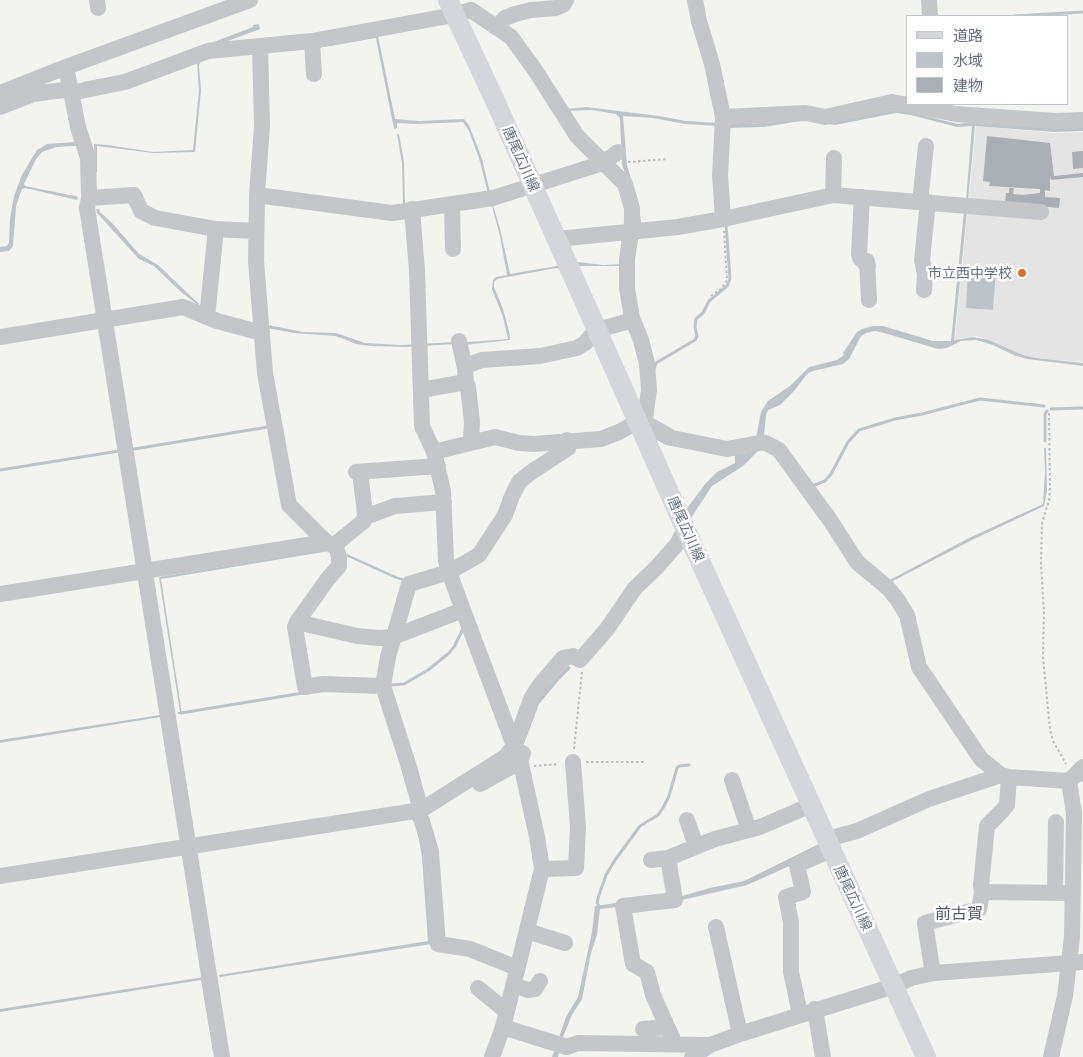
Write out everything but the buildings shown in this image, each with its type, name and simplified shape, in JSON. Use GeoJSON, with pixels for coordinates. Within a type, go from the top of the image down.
{"type":"FeatureCollection","features":[{"type":"Feature","properties":{"kind":"main road","name":"唐尾広川線"},"geometry":{"type":"LineString","coordinates":[[451,8],[497,105],[684,526],[926,1057]]}},
{"type":"Feature","properties":{"kind":"street"},"geometry":{"type":"LineString","coordinates":[[0,93],[250,0]]}},
{"type":"Feature","properties":{"kind":"street"},"geometry":{"type":"LineString","coordinates":[[497,27],[505,18],[514,14],[531,10],[556,8],[563,5],[566,0]]}},
{"type":"Feature","properties":{"kind":"street"},"geometry":{"type":"LineString","coordinates":[[695,0],[699,21],[712,64],[723,117],[720,175],[723,219]]}},
{"type":"Feature","properties":{"kind":"street"},"geometry":{"type":"LineString","coordinates":[[929,0],[930,15]]}},
{"type":"Feature","properties":{"kind":"street"},"geometry":{"type":"LineString","coordinates":[[0,107],[33,94],[71,91],[125,82],[208,51],[312,41],[451,8],[471,10],[511,37],[535,70],[577,136],[615,161],[632,208],[636,227],[627,260],[627,288],[633,320],[641,340],[647,364],[649,390],[641,426]]}},
{"type":"Feature","properties":{"kind":"street"},"geometry":{"type":"LineString","coordinates":[[312,41],[314,74]]}},
{"type":"Feature","properties":{"kind":"street"},"geometry":{"type":"LineString","coordinates":[[260,46],[262,126],[257,195],[256,260],[264,373],[289,505],[329,544],[336,547],[339,557],[339,566],[297,622],[305,687],[323,684],[383,686]]}},
{"type":"Feature","properties":{"kind":"street"},"geometry":{"type":"LineString","coordinates":[[66,67],[78,127],[88,158],[89,198],[87,208],[222,1057]]}},
{"type":"Feature","properties":{"kind":"street"},"geometry":{"type":"LineString","coordinates":[[723,117],[806,113],[825,118],[892,102],[906,104]]}},
{"type":"Feature","properties":{"kind":"street"},"geometry":{"type":"LineString","coordinates":[[918,105],[936,107],[956,114],[1046,120],[1083,120]]}},
{"type":"Feature","properties":{"kind":"street"},"geometry":{"type":"LineString","coordinates":[[924,290],[925,274],[922,260],[926,146]]}},
{"type":"Feature","properties":{"kind":"street"},"geometry":{"type":"LineString","coordinates":[[833,195],[834,158]]}},
{"type":"Feature","properties":{"kind":"street"},"geometry":{"type":"LineString","coordinates":[[257,195],[392,213],[493,198],[615,161]]}},
{"type":"Feature","properties":{"kind":"street"},"geometry":{"type":"LineString","coordinates":[[89,198],[134,195],[141,211],[155,218],[216,229],[256,231]]}},
{"type":"Feature","properties":{"kind":"street"},"geometry":{"type":"LineString","coordinates":[[557,239],[636,227],[668,228],[723,219],[833,195],[1041,212]]}},
{"type":"Feature","properties":{"kind":"street"},"geometry":{"type":"LineString","coordinates":[[862,197],[859,254],[860,258],[868,263],[869,300]]}},
{"type":"Feature","properties":{"kind":"street"},"geometry":{"type":"LineString","coordinates":[[452,204],[453,249]]}},
{"type":"Feature","properties":{"kind":"street"},"geometry":{"type":"LineString","coordinates":[[412,209],[417,271],[422,426],[436,459],[444,502],[448,568],[520,762],[537,837],[542,869],[505,1019],[492,1057]]}},
{"type":"Feature","properties":{"kind":"street"},"geometry":{"type":"LineString","coordinates":[[207,317],[216,229]]}},
{"type":"Feature","properties":{"kind":"street"},"geometry":{"type":"LineString","coordinates":[[0,337],[183,308],[217,322],[262,333]]}},
{"type":"Feature","properties":{"kind":"street"},"geometry":{"type":"LineString","coordinates":[[421,390],[466,375],[471,364],[482,360],[540,356],[571,350],[585,343],[597,330],[633,320]]}},
{"type":"Feature","properties":{"kind":"street"},"geometry":{"type":"LineString","coordinates":[[459,340],[468,387],[472,442]]}},
{"type":"Feature","properties":{"kind":"street"},"geometry":{"type":"LineString","coordinates":[[0,594],[329,544],[360,526],[365,517],[358,472],[436,459],[472,442],[495,437],[519,443],[534,444],[567,440],[601,439],[641,426],[651,426],[672,438],[726,449],[758,443],[779,450],[830,520],[857,562],[888,588],[897,599],[907,615],[919,666],[981,759],[1005,776]]}},
{"type":"Feature","properties":{"kind":"street"},"geometry":{"type":"LineString","coordinates":[[518,968],[470,949],[438,944],[431,852],[408,764],[383,686],[393,637],[409,584],[478,555],[505,515],[519,482],[568,448],[567,440]]}},
{"type":"Feature","properties":{"kind":"street"},"geometry":{"type":"LineString","coordinates":[[365,517],[395,506],[444,502]]}},
{"type":"Feature","properties":{"kind":"street"},"geometry":{"type":"LineString","coordinates":[[420,814],[504,757],[514,746],[531,699],[540,686],[564,658],[573,656],[580,660],[607,629],[635,588],[656,568],[684,526]]}},
{"type":"Feature","properties":{"kind":"street"},"geometry":{"type":"LineString","coordinates":[[426,568],[448,568]]}},
{"type":"Feature","properties":{"kind":"street"},"geometry":{"type":"LineString","coordinates":[[297,622],[357,636],[393,637],[463,610]]}},
{"type":"Feature","properties":{"kind":"street"},"geometry":{"type":"LineString","coordinates":[[0,876],[420,814],[452,800],[520,762],[534,723]]}},
{"type":"Feature","properties":{"kind":"street"},"geometry":{"type":"LineString","coordinates":[[542,869],[576,868],[578,827],[573,762]]}},
{"type":"Feature","properties":{"kind":"street"},"geometry":{"type":"LineString","coordinates":[[932,968],[925,923],[980,909],[987,826],[1007,805],[1005,776]]}},
{"type":"Feature","properties":{"kind":"street"},"geometry":{"type":"LineString","coordinates":[[799,1010],[791,972],[790,922],[786,897],[803,892],[797,865],[829,844],[929,799],[1005,776],[1074,776],[1072,937],[1075,963],[1065,996],[1051,1057]]}},
{"type":"Feature","properties":{"kind":"street"},"geometry":{"type":"LineString","coordinates":[[732,780],[749,830]]}},
{"type":"Feature","properties":{"kind":"street"},"geometry":{"type":"LineString","coordinates":[[651,860],[668,858],[715,839],[749,830],[811,805]]}},
{"type":"Feature","properties":{"kind":"street"},"geometry":{"type":"LineString","coordinates":[[687,820],[696,846]]}},
{"type":"Feature","properties":{"kind":"street"},"geometry":{"type":"LineString","coordinates":[[1055,893],[1056,822]]}},
{"type":"Feature","properties":{"kind":"street"},"geometry":{"type":"LineString","coordinates":[[668,858],[675,900],[623,906],[633,964],[647,972],[653,996],[675,1044]]}},
{"type":"Feature","properties":{"kind":"street"},"geometry":{"type":"LineString","coordinates":[[982,892],[1073,893]]}},
{"type":"Feature","properties":{"kind":"street"},"geometry":{"type":"LineString","coordinates":[[716,928],[740,1034]]}},
{"type":"Feature","properties":{"kind":"street"},"geometry":{"type":"LineString","coordinates":[[527,931],[565,943]]}},
{"type":"Feature","properties":{"kind":"street"},"geometry":{"type":"LineString","coordinates":[[692,1057],[710,1045],[740,1034],[815,1009],[894,986],[911,978],[934,973],[1075,963]]}},
{"type":"Feature","properties":{"kind":"street"},"geometry":{"type":"LineString","coordinates":[[513,985],[528,990],[534,989],[540,981]]}},
{"type":"Feature","properties":{"kind":"street"},"geometry":{"type":"LineString","coordinates":[[478,988],[505,1019],[566,1048],[578,1043],[710,1045]]}},
{"type":"Feature","properties":{"kind":"street"},"geometry":{"type":"LineString","coordinates":[[815,1009],[823,1057]]}},
{"type":"Feature","properties":{"kind":"street"},"geometry":{"type":"LineString","coordinates":[[643,1029],[667,1027]]}},
{"type":"Feature","properties":{"kind":"path"},"geometry":{"type":"LineString","coordinates":[[615,161],[668,159]]}},
{"type":"Feature","properties":{"kind":"path"},"geometry":{"type":"LineString","coordinates":[[711,296],[721,289],[727,280],[723,219]]}},
{"type":"Feature","properties":{"kind":"path"},"geometry":{"type":"LineString","coordinates":[[1049,413],[1050,486],[1049,501],[1042,522],[1043,657],[1050,730],[1053,741],[1074,776]]}},
{"type":"Feature","properties":{"kind":"path"},"geometry":{"type":"LineString","coordinates":[[573,762],[582,667],[580,660]]}},
{"type":"Feature","properties":{"kind":"shaded area","name":"市立西中学校"},"geometry":{"type":"Polygon","coordinates":[[[976,126],[1054,133],[1083,132],[1083,362],[1023,355],[990,340],[975,336],[955,339],[976,126]]]}},
{"type":"Feature","properties":{"kind":"water"},"geometry":{"type":"Polygon","coordinates":[[[259,24],[260,29],[125,79],[84,87],[83,82],[132,73],[259,24]]]}},
{"type":"Feature","properties":{"kind":"water"},"geometry":{"type":"Polygon","coordinates":[[[378,36],[395,119],[419,121],[464,119],[469,125],[482,159],[490,192],[488,193],[479,158],[469,131],[463,122],[397,123],[397,128],[394,129],[376,38],[318,48],[318,46],[378,36]]]}},
{"type":"Feature","properties":{"kind":"water"},"geometry":{"type":"Polygon","coordinates":[[[206,59],[200,62],[199,66],[201,90],[195,152],[153,153],[97,146],[97,172],[95,172],[94,144],[153,152],[193,150],[199,90],[197,63],[206,59]]]}},
{"type":"Feature","properties":{"kind":"water"},"geometry":{"type":"Polygon","coordinates":[[[586,107],[686,121],[718,123],[718,126],[685,124],[653,118],[623,116],[627,165],[638,202],[641,222],[635,256],[627,178],[622,165],[620,118],[616,114],[592,110],[566,111],[566,109],[586,107]]]}},
{"type":"Feature","properties":{"kind":"water"},"geometry":{"type":"Polygon","coordinates":[[[894,110],[958,124],[972,122],[1083,127],[1083,131],[1054,132],[975,126],[968,200],[966,200],[972,126],[957,127],[896,113],[835,125],[806,120],[764,127],[730,128],[730,124],[765,123],[894,110]]]}},
{"type":"Feature","properties":{"kind":"water"},"geometry":{"type":"Polygon","coordinates":[[[397,134],[399,134],[404,162],[405,204],[403,204],[402,163],[397,134]]]}},
{"type":"Feature","properties":{"kind":"water"},"geometry":{"type":"Polygon","coordinates":[[[75,142],[75,146],[56,147],[42,152],[36,159],[24,184],[25,186],[75,196],[78,197],[77,200],[25,188],[22,189],[16,206],[13,246],[9,251],[0,252],[0,247],[7,246],[9,243],[10,219],[14,196],[22,175],[37,150],[47,144],[75,142]]]}},
{"type":"Feature","properties":{"kind":"water"},"geometry":{"type":"Polygon","coordinates":[[[491,202],[500,228],[510,274],[557,266],[561,263],[622,264],[622,266],[556,268],[497,279],[494,282],[494,287],[503,309],[510,340],[464,345],[463,343],[468,342],[508,339],[503,317],[492,289],[493,280],[496,277],[507,275],[500,236],[491,202]]]}},
{"type":"Feature","properties":{"kind":"water"},"geometry":{"type":"Polygon","coordinates":[[[96,209],[99,209],[139,254],[158,265],[199,304],[181,292],[154,266],[139,259],[97,213],[96,209]]]}},
{"type":"Feature","properties":{"kind":"water"},"geometry":{"type":"Polygon","coordinates":[[[964,211],[967,211],[954,340],[973,337],[989,340],[1023,355],[1083,363],[1083,366],[1027,359],[976,340],[961,341],[947,348],[938,349],[875,331],[866,333],[861,336],[849,359],[843,364],[807,374],[780,405],[768,410],[763,446],[743,466],[712,486],[681,533],[660,559],[631,589],[608,623],[581,654],[579,652],[605,622],[629,587],[656,559],[671,539],[685,511],[706,483],[717,472],[735,463],[735,456],[666,445],[644,433],[637,432],[610,441],[562,447],[521,477],[510,495],[503,513],[478,551],[455,565],[421,579],[407,582],[346,556],[347,554],[398,577],[406,579],[418,577],[451,564],[473,552],[495,520],[516,478],[560,445],[607,440],[638,427],[650,429],[662,438],[673,442],[745,454],[755,443],[761,412],[768,401],[790,386],[809,367],[837,360],[844,355],[843,353],[857,332],[862,329],[883,326],[933,341],[951,341],[964,211]]]}},
{"type":"Feature","properties":{"kind":"water"},"geometry":{"type":"Polygon","coordinates":[[[968,268],[996,270],[993,310],[966,308],[968,268]]]}},
{"type":"Feature","properties":{"kind":"water"},"geometry":{"type":"Polygon","coordinates":[[[268,325],[303,332],[336,333],[365,343],[401,345],[455,342],[455,344],[406,347],[371,346],[356,344],[336,336],[294,333],[267,328],[268,325]]]}},
{"type":"Feature","properties":{"kind":"water"},"geometry":{"type":"Polygon","coordinates":[[[1044,448],[1046,448],[1047,491],[1044,506],[972,540],[887,584],[886,582],[969,538],[1043,504],[1044,448]]]}},
{"type":"Feature","properties":{"kind":"water"},"geometry":{"type":"Polygon","coordinates":[[[329,549],[329,551],[161,579],[182,714],[178,714],[180,712],[159,577],[329,549]]]}},
{"type":"Feature","properties":{"kind":"water"},"geometry":{"type":"Polygon","coordinates":[[[568,665],[571,668],[539,704],[522,749],[519,748],[529,717],[543,692],[568,665]]]}},
{"type":"Feature","properties":{"kind":"water"},"geometry":{"type":"Polygon","coordinates":[[[160,715],[161,717],[0,743],[0,740],[160,715]]]}},
{"type":"Feature","properties":{"kind":"water"},"geometry":{"type":"Polygon","coordinates":[[[1083,775],[1083,781],[1076,784],[1001,783],[933,805],[836,843],[747,885],[682,900],[682,896],[744,881],[821,843],[1002,779],[1083,775]]]}},
{"type":"Feature","properties":{"kind":"water"},"geometry":{"type":"Polygon","coordinates":[[[419,839],[422,839],[431,944],[220,977],[219,975],[428,941],[419,839]]]}},
{"type":"Feature","properties":{"kind":"water"},"geometry":{"type":"Polygon","coordinates":[[[616,903],[617,907],[600,909],[597,935],[591,953],[582,999],[572,1015],[563,1037],[558,1057],[552,1057],[566,1017],[578,997],[592,932],[595,906],[616,903]]]}},
{"type":"Feature","properties":{"kind":"water"},"geometry":{"type":"Polygon","coordinates":[[[204,977],[214,1057],[201,980],[0,1012],[0,1009],[204,977]]]}},
{"type":"Feature","properties":{"kind":"waterway"},"geometry":{"type":"LineString","coordinates":[[1031,15],[1083,12]]}},
{"type":"Feature","properties":{"kind":"waterway"},"geometry":{"type":"LineString","coordinates":[[654,369],[656,363],[695,340],[697,336],[696,319],[703,313],[709,301],[727,286],[730,279],[726,224]]}},
{"type":"Feature","properties":{"kind":"waterway"},"geometry":{"type":"LineString","coordinates":[[812,486],[825,481],[831,474],[848,442],[859,430],[895,419],[980,399],[1044,406]]}},
{"type":"Feature","properties":{"kind":"waterway"},"geometry":{"type":"LineString","coordinates":[[1051,409],[1083,408]]}},
{"type":"Feature","properties":{"kind":"waterway"},"geometry":{"type":"LineString","coordinates":[[1045,441],[1045,414],[1047,411]]}},
{"type":"Feature","properties":{"kind":"waterway"},"geometry":{"type":"LineString","coordinates":[[134,449],[268,427]]}},
{"type":"Feature","properties":{"kind":"waterway"},"geometry":{"type":"LineString","coordinates":[[0,470],[119,451]]}},
{"type":"Feature","properties":{"kind":"waterway"},"geometry":{"type":"LineString","coordinates":[[390,685],[404,684],[428,670],[449,653],[463,629]]}},
{"type":"Feature","properties":{"kind":"waterway"},"geometry":{"type":"LineString","coordinates":[[181,713],[303,693]]}},
{"type":"Feature","properties":{"kind":"waterway"},"geometry":{"type":"LineString","coordinates":[[599,906],[597,903],[599,895],[606,875],[615,860],[640,826],[658,815],[663,808],[669,796],[677,768],[689,765]]}},
{"type":"Feature","properties":{"kind":"place","name":"市立西中学校"},"geometry":{"type":"Point","coordinates":[1022,273]}},
{"type":"Feature","properties":{"kind":"district","name":"前古賀"},"geometry":{"type":"Point","coordinates":[959,914]}}]}
